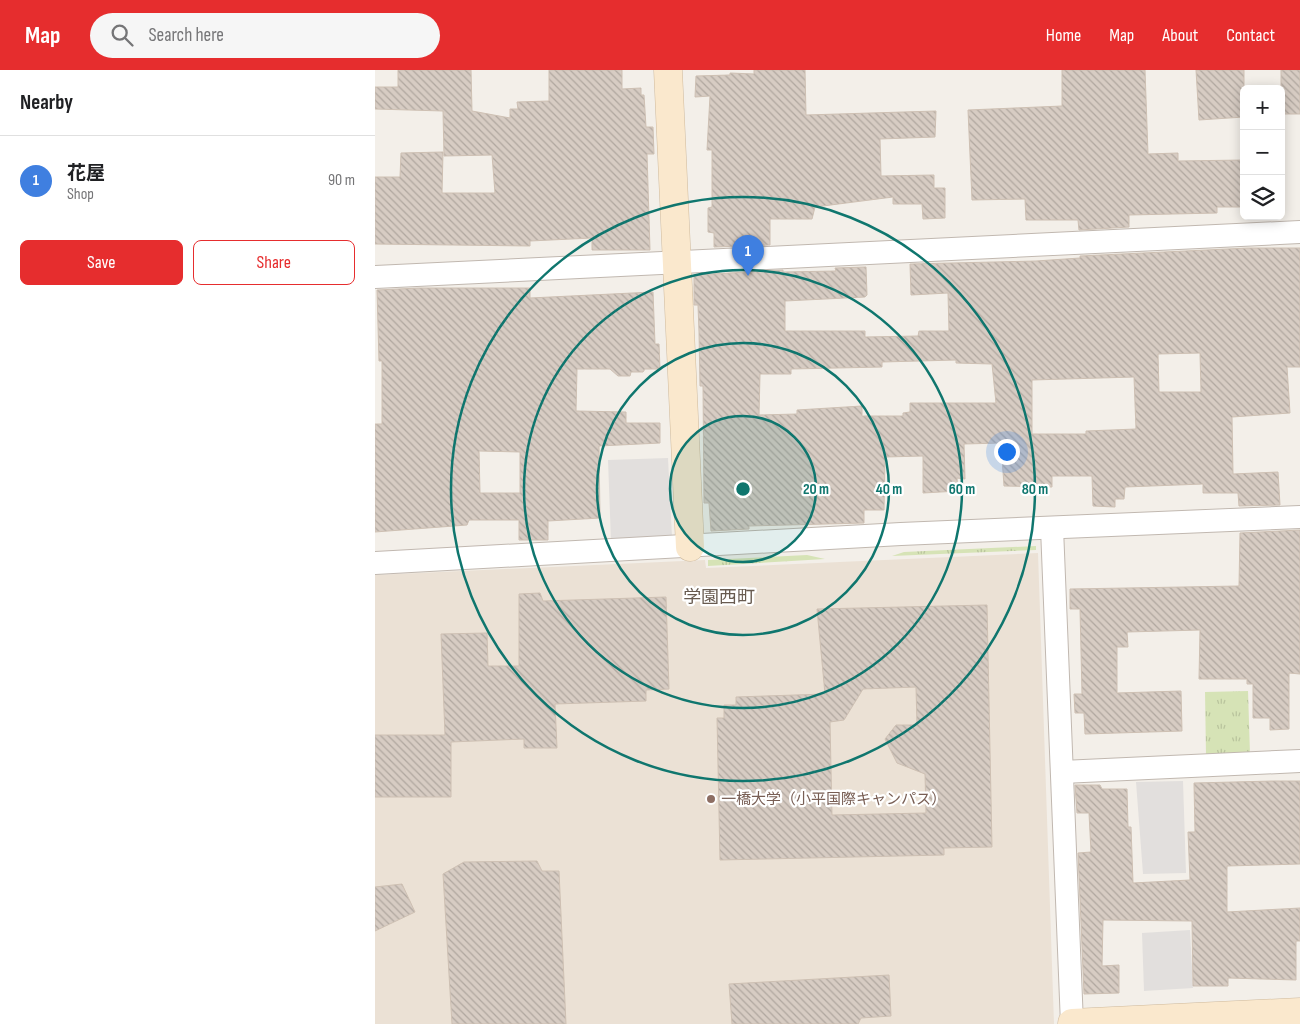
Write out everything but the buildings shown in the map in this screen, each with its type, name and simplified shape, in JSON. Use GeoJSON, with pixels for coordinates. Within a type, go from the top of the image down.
{"type":"FeatureCollection","features":[{"type":"Feature","properties":{"kind":"street"},"geometry":{"type":"LineString","coordinates":[[668,70],[690,547]]}},
{"type":"Feature","properties":{"kind":"street"},"geometry":{"type":"LineString","coordinates":[[375,277],[1300,232]]}},
{"type":"Feature","properties":{"kind":"street"},"geometry":{"type":"LineString","coordinates":[[375,563],[1300,517]]}},
{"type":"Feature","properties":{"kind":"street"},"geometry":{"type":"LineString","coordinates":[[1053,528],[1072,1023],[1300,1012]]}},
{"type":"Feature","properties":{"kind":"street"},"geometry":{"type":"LineString","coordinates":[[1062,772],[1300,761]]}},
{"type":"Feature","properties":{"kind":"shaded area"},"geometry":{"type":"Polygon","coordinates":[[[668,458],[672,537],[611,541],[608,460],[668,458]]]}},
{"type":"Feature","properties":{"kind":"shaded area","name":"一橋大学（小平国際キャンパス）"},"geometry":{"type":"Polygon","coordinates":[[[1038,553],[1054,1024],[375,1024],[375,575],[705,560],[706,568],[1038,553]]]}},
{"type":"Feature","properties":{"kind":"shaded area"},"geometry":{"type":"Polygon","coordinates":[[[1183,781],[1186,873],[1143,874],[1136,782],[1183,781]]]}},
{"type":"Feature","properties":{"kind":"shaded area"},"geometry":{"type":"Polygon","coordinates":[[[1190,930],[1193,988],[1144,991],[1142,933],[1190,930]]]}},
{"type":"Feature","properties":{"kind":"green space"},"geometry":{"type":"Polygon","coordinates":[[[1036,546],[1036,550],[892,556],[904,552],[1036,546]]]}},
{"type":"Feature","properties":{"kind":"green space"},"geometry":{"type":"Polygon","coordinates":[[[807,555],[825,559],[708,566],[708,560],[807,555]]]}},
{"type":"Feature","properties":{"kind":"green space"},"geometry":{"type":"Polygon","coordinates":[[[1248,691],[1250,754],[1206,755],[1205,692],[1248,691]]]}},
{"type":"Feature","properties":{"kind":"place","name":"花屋"},"geometry":{"type":"Point","coordinates":[748,276]}},
{"type":"Feature","properties":{"kind":"place","name":"一橋大学（小平国際キャンパス）"},"geometry":{"type":"Point","coordinates":[711,799]}},
{"type":"Feature","properties":{"kind":"district","name":"学園西町"},"geometry":{"type":"Point","coordinates":[719,597]}}]}
